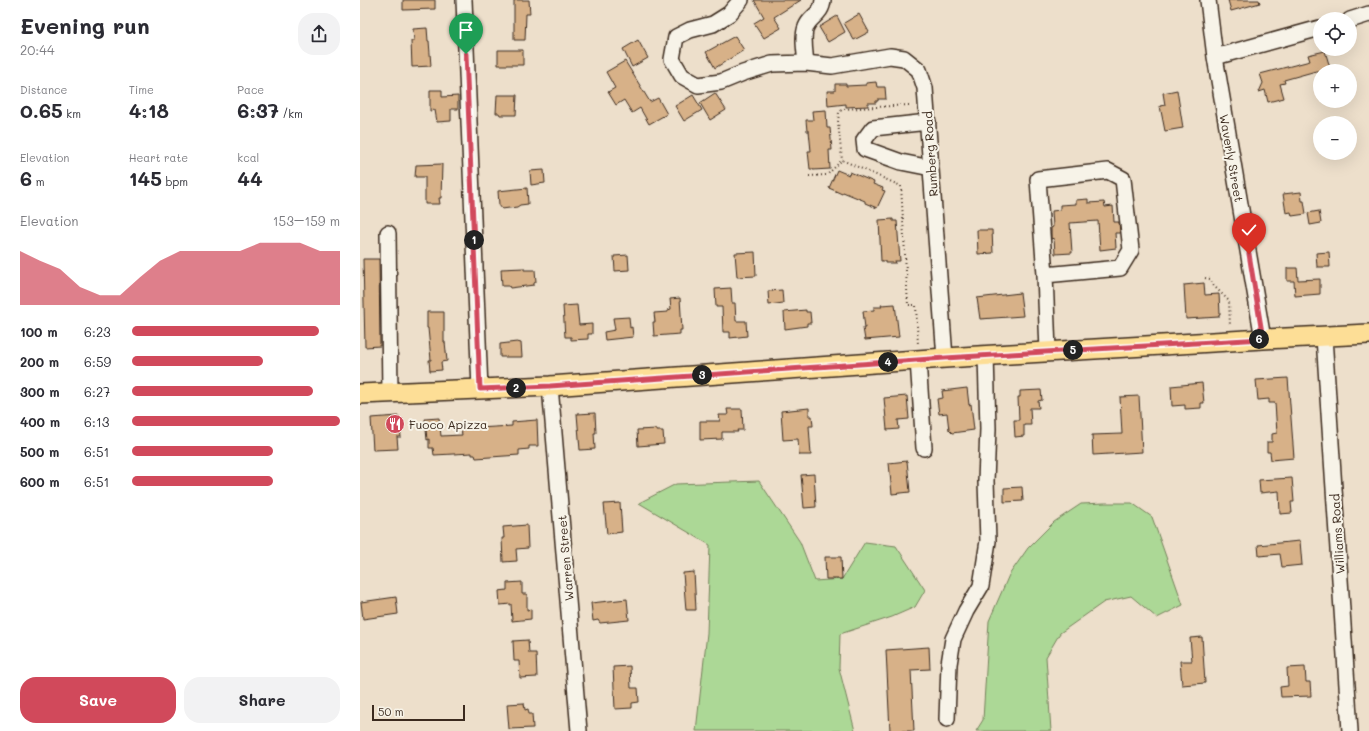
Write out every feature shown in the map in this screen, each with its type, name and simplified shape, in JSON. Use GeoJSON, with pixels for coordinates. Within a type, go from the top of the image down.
{"type":"FeatureCollection","features":[{"type":"Feature","properties":{"kind":"main road"},"geometry":{"type":"LineString","coordinates":[[360,394],[550,386],[918,352],[945,358],[1369,334]]}},
{"type":"Feature","properties":{"kind":"street"},"geometry":{"type":"LineString","coordinates":[[464,0],[480,389]]}},
{"type":"Feature","properties":{"kind":"street","name":"Rumberg Road"},"geometry":{"type":"LineString","coordinates":[[741,0],[729,14],[713,24],[690,30],[676,37],[672,59],[682,76],[698,85],[721,82],[772,64],[806,63],[832,66],[890,56],[904,58],[919,70],[925,88],[945,358]]}},
{"type":"Feature","properties":{"kind":"street"},"geometry":{"type":"LineString","coordinates":[[806,63],[804,40],[806,26],[822,7],[823,0]]}},
{"type":"Feature","properties":{"kind":"street","name":"Waverly Street"},"geometry":{"type":"LineString","coordinates":[[1208,0],[1215,57],[1263,339]]}},
{"type":"Feature","properties":{"kind":"street"},"geometry":{"type":"LineString","coordinates":[[1357,18],[1369,14]]}},
{"type":"Feature","properties":{"kind":"street"},"geometry":{"type":"LineString","coordinates":[[1215,57],[1313,30]]}},
{"type":"Feature","properties":{"kind":"street"},"geometry":{"type":"LineString","coordinates":[[928,122],[873,128],[864,140],[865,149],[901,162],[931,168]]}},
{"type":"Feature","properties":{"kind":"street"},"geometry":{"type":"LineString","coordinates":[[1045,275],[1120,268],[1131,250],[1123,179],[1108,171],[1038,179],[1045,275],[1048,352]]}},
{"type":"Feature","properties":{"kind":"street"},"geometry":{"type":"LineString","coordinates":[[388,233],[390,393]]}},
{"type":"Feature","properties":{"kind":"street","name":"Williams Road"},"geometry":{"type":"LineString","coordinates":[[1324,337],[1350,731]]}},
{"type":"Feature","properties":{"kind":"street"},"geometry":{"type":"LineString","coordinates":[[918,352],[924,448]]}},
{"type":"Feature","properties":{"kind":"street"},"geometry":{"type":"LineString","coordinates":[[948,719],[949,664],[953,639],[966,611],[981,586],[988,541],[986,481],[988,429],[986,355]]}},
{"type":"Feature","properties":{"kind":"street","name":"Warren Street"},"geometry":{"type":"LineString","coordinates":[[550,386],[579,731]]}},
{"type":"Feature","properties":{"kind":"path"},"geometry":{"type":"LineString","coordinates":[[842,160],[838,122],[839,112],[843,109],[908,105]]}},
{"type":"Feature","properties":{"kind":"path"},"geometry":{"type":"LineString","coordinates":[[809,176],[826,175],[842,160]]}},
{"type":"Feature","properties":{"kind":"path"},"geometry":{"type":"LineString","coordinates":[[842,160],[901,186],[908,305],[916,305],[918,352]]}},
{"type":"Feature","properties":{"kind":"path"},"geometry":{"type":"LineString","coordinates":[[1205,278],[1210,279],[1213,285],[1229,301],[1230,327]]}},
{"type":"Feature","properties":{"kind":"green space"},"geometry":{"type":"Polygon","coordinates":[[[759,481],[800,542],[815,581],[842,579],[865,542],[896,546],[925,590],[915,607],[892,617],[840,634],[839,668],[855,731],[696,731],[707,633],[710,545],[639,503],[676,484],[759,481]]]}},
{"type":"Feature","properties":{"kind":"green space"},"geometry":{"type":"Polygon","coordinates":[[[1132,503],[1152,517],[1183,605],[1157,618],[1131,596],[1104,602],[1060,633],[1046,657],[1051,731],[976,731],[983,720],[989,621],[1009,575],[1028,548],[1054,522],[1081,504],[1132,503]]]}},
{"type":"Feature","properties":{"kind":"building"},"geometry":{"type":"Polygon","coordinates":[[[403,0],[435,0],[435,9],[403,10],[403,0]]]}},
{"type":"Feature","properties":{"kind":"building"},"geometry":{"type":"Polygon","coordinates":[[[514,0],[529,0],[530,14],[526,14],[525,40],[514,40],[514,0]]]}},
{"type":"Feature","properties":{"kind":"building"},"geometry":{"type":"Polygon","coordinates":[[[754,0],[801,0],[774,17],[781,28],[764,38],[754,23],[764,17],[754,0]]]}},
{"type":"Feature","properties":{"kind":"building"},"geometry":{"type":"Polygon","coordinates":[[[1228,0],[1259,0],[1260,3],[1231,11],[1228,0]]]}},
{"type":"Feature","properties":{"kind":"building"},"geometry":{"type":"Polygon","coordinates":[[[859,14],[869,32],[854,40],[844,23],[859,14]]]}},
{"type":"Feature","properties":{"kind":"building"},"geometry":{"type":"Polygon","coordinates":[[[837,16],[845,32],[828,42],[819,27],[837,16]]]}},
{"type":"Feature","properties":{"kind":"building"},"geometry":{"type":"Polygon","coordinates":[[[427,28],[431,66],[412,67],[411,41],[414,41],[413,29],[427,28]]]}},
{"type":"Feature","properties":{"kind":"building"},"geometry":{"type":"Polygon","coordinates":[[[735,36],[744,50],[715,68],[706,52],[735,36]]]}},
{"type":"Feature","properties":{"kind":"building"},"geometry":{"type":"Polygon","coordinates":[[[638,40],[648,58],[632,67],[623,49],[638,40]]]}},
{"type":"Feature","properties":{"kind":"building"},"geometry":{"type":"Polygon","coordinates":[[[498,50],[523,50],[523,65],[498,65],[498,50]]]}},
{"type":"Feature","properties":{"kind":"building"},"geometry":{"type":"Polygon","coordinates":[[[1313,54],[1313,56],[1326,56],[1329,64],[1313,64],[1313,72],[1284,80],[1285,83],[1280,84],[1284,98],[1268,102],[1265,90],[1259,92],[1263,83],[1260,74],[1310,61],[1308,55],[1313,54]]]}},
{"type":"Feature","properties":{"kind":"building"},"geometry":{"type":"Polygon","coordinates":[[[625,61],[650,102],[658,98],[667,114],[649,124],[640,108],[632,113],[624,100],[616,105],[608,92],[615,88],[606,72],[625,61]]]}},
{"type":"Feature","properties":{"kind":"building"},"geometry":{"type":"Polygon","coordinates":[[[876,82],[877,87],[885,87],[886,99],[878,99],[876,103],[868,103],[868,106],[846,107],[846,104],[828,106],[827,91],[835,91],[835,84],[846,84],[846,86],[866,85],[866,83],[876,82]]]}},
{"type":"Feature","properties":{"kind":"building"},"geometry":{"type":"Polygon","coordinates":[[[430,90],[442,90],[442,97],[458,96],[458,109],[451,109],[451,121],[437,122],[435,110],[430,111],[430,90]]]}},
{"type":"Feature","properties":{"kind":"building"},"geometry":{"type":"Polygon","coordinates":[[[1177,90],[1183,128],[1165,131],[1160,106],[1165,105],[1163,93],[1177,90]]]}},
{"type":"Feature","properties":{"kind":"building"},"geometry":{"type":"Polygon","coordinates":[[[715,93],[726,110],[710,120],[700,103],[715,93]]]}},
{"type":"Feature","properties":{"kind":"building"},"geometry":{"type":"Polygon","coordinates":[[[497,95],[517,95],[516,115],[500,115],[499,113],[496,113],[497,95]]]}},
{"type":"Feature","properties":{"kind":"building"},"geometry":{"type":"Polygon","coordinates":[[[693,95],[702,110],[684,121],[675,106],[693,95]]]}},
{"type":"Feature","properties":{"kind":"building"},"geometry":{"type":"Polygon","coordinates":[[[826,110],[827,128],[830,128],[832,150],[829,150],[830,169],[813,170],[810,169],[808,151],[811,151],[809,131],[807,131],[806,120],[813,120],[812,111],[826,110]]]}},
{"type":"Feature","properties":{"kind":"building"},"geometry":{"type":"Polygon","coordinates":[[[442,164],[441,198],[439,198],[440,204],[425,204],[425,177],[415,177],[416,165],[442,164]]]}},
{"type":"Feature","properties":{"kind":"building"},"geometry":{"type":"Polygon","coordinates":[[[544,170],[545,183],[531,185],[530,171],[544,170]]]}},
{"type":"Feature","properties":{"kind":"building"},"geometry":{"type":"Polygon","coordinates":[[[837,170],[849,175],[850,172],[874,182],[873,184],[883,188],[882,190],[885,191],[877,208],[865,203],[865,201],[843,192],[842,194],[829,188],[837,170]]]}},
{"type":"Feature","properties":{"kind":"building"},"geometry":{"type":"Polygon","coordinates":[[[527,188],[528,204],[502,209],[499,205],[498,191],[527,188]]]}},
{"type":"Feature","properties":{"kind":"building"},"geometry":{"type":"Polygon","coordinates":[[[1301,192],[1306,214],[1292,216],[1291,212],[1286,213],[1283,194],[1301,192]]]}},
{"type":"Feature","properties":{"kind":"building"},"geometry":{"type":"Polygon","coordinates":[[[1088,199],[1088,203],[1104,202],[1105,207],[1113,206],[1114,222],[1119,222],[1120,233],[1115,233],[1116,248],[1100,250],[1098,221],[1070,223],[1072,253],[1055,254],[1054,238],[1051,239],[1051,228],[1053,227],[1052,211],[1060,210],[1060,205],[1076,204],[1076,200],[1088,199]]]}},
{"type":"Feature","properties":{"kind":"building"},"geometry":{"type":"Polygon","coordinates":[[[1319,211],[1321,223],[1310,225],[1308,213],[1319,211]]]}},
{"type":"Feature","properties":{"kind":"building"},"geometry":{"type":"Polygon","coordinates":[[[893,219],[893,221],[897,221],[900,261],[895,261],[896,263],[885,263],[885,261],[881,261],[879,220],[893,219]]]}},
{"type":"Feature","properties":{"kind":"building"},"geometry":{"type":"Polygon","coordinates":[[[977,230],[992,230],[993,253],[978,254],[977,230]]]}},
{"type":"Feature","properties":{"kind":"building"},"geometry":{"type":"Polygon","coordinates":[[[755,252],[756,276],[737,277],[735,253],[755,252]]]}},
{"type":"Feature","properties":{"kind":"building"},"geometry":{"type":"Polygon","coordinates":[[[1329,252],[1330,267],[1317,267],[1316,253],[1329,252]]]}},
{"type":"Feature","properties":{"kind":"building"},"geometry":{"type":"Polygon","coordinates":[[[628,255],[629,270],[615,271],[614,256],[628,255]]]}},
{"type":"Feature","properties":{"kind":"building"},"geometry":{"type":"Polygon","coordinates":[[[363,259],[379,259],[380,346],[365,347],[363,259]]]}},
{"type":"Feature","properties":{"kind":"building"},"geometry":{"type":"Polygon","coordinates":[[[524,268],[524,270],[535,270],[536,282],[534,285],[510,288],[509,286],[502,286],[501,269],[524,268]]]}},
{"type":"Feature","properties":{"kind":"building"},"geometry":{"type":"Polygon","coordinates":[[[1287,268],[1297,268],[1298,280],[1320,279],[1320,294],[1295,296],[1294,281],[1287,281],[1287,268]]]}},
{"type":"Feature","properties":{"kind":"building"},"geometry":{"type":"Polygon","coordinates":[[[1204,283],[1205,295],[1219,294],[1219,317],[1186,319],[1184,285],[1204,283]]]}},
{"type":"Feature","properties":{"kind":"building"},"geometry":{"type":"Polygon","coordinates":[[[731,288],[732,303],[735,303],[736,321],[746,321],[747,336],[730,338],[730,332],[723,332],[722,307],[716,307],[715,289],[731,288]]]}},
{"type":"Feature","properties":{"kind":"building"},"geometry":{"type":"Polygon","coordinates":[[[782,290],[783,303],[769,305],[768,291],[782,290]]]}},
{"type":"Feature","properties":{"kind":"building"},"geometry":{"type":"Polygon","coordinates":[[[1020,293],[1023,316],[980,319],[977,298],[1020,293]]]}},
{"type":"Feature","properties":{"kind":"building"},"geometry":{"type":"Polygon","coordinates":[[[680,298],[682,330],[680,330],[680,334],[654,336],[654,313],[668,312],[668,310],[671,309],[670,299],[680,298]]]}},
{"type":"Feature","properties":{"kind":"building"},"geometry":{"type":"Polygon","coordinates":[[[895,304],[899,337],[865,340],[863,311],[874,310],[874,307],[882,307],[881,305],[895,304]]]}},
{"type":"Feature","properties":{"kind":"building"},"geometry":{"type":"Polygon","coordinates":[[[577,305],[579,325],[592,324],[592,334],[588,334],[588,339],[571,340],[571,337],[565,337],[563,306],[577,305]]]}},
{"type":"Feature","properties":{"kind":"building"},"geometry":{"type":"Polygon","coordinates":[[[806,310],[806,312],[810,312],[811,323],[807,323],[807,326],[785,329],[784,312],[806,310]]]}},
{"type":"Feature","properties":{"kind":"building"},"geometry":{"type":"Polygon","coordinates":[[[427,312],[444,312],[444,342],[447,361],[441,362],[442,370],[430,371],[429,360],[431,360],[427,328],[427,312]]]}},
{"type":"Feature","properties":{"kind":"building"},"geometry":{"type":"Polygon","coordinates":[[[629,317],[633,337],[605,340],[604,332],[615,330],[613,318],[629,317]]]}},
{"type":"Feature","properties":{"kind":"building"},"geometry":{"type":"Polygon","coordinates":[[[521,343],[522,357],[500,357],[500,344],[521,343]]]}},
{"type":"Feature","properties":{"kind":"building"},"geometry":{"type":"Polygon","coordinates":[[[1288,378],[1294,458],[1271,460],[1270,452],[1267,452],[1267,442],[1272,442],[1272,434],[1277,433],[1275,403],[1269,403],[1269,399],[1258,400],[1256,380],[1288,378]]]}},
{"type":"Feature","properties":{"kind":"building"},"geometry":{"type":"Polygon","coordinates":[[[1202,383],[1204,403],[1201,403],[1201,408],[1185,409],[1185,405],[1172,406],[1171,386],[1202,383]]]}},
{"type":"Feature","properties":{"kind":"building"},"geometry":{"type":"Polygon","coordinates":[[[967,388],[969,405],[971,404],[974,430],[952,433],[949,430],[947,413],[939,414],[937,399],[943,398],[942,391],[967,388]]]}},
{"type":"Feature","properties":{"kind":"building"},"geometry":{"type":"Polygon","coordinates":[[[1041,390],[1042,400],[1038,401],[1039,408],[1030,408],[1031,425],[1024,425],[1024,436],[1015,437],[1014,420],[1019,420],[1018,397],[1020,397],[1020,391],[1041,390]]]}},
{"type":"Feature","properties":{"kind":"building"},"geometry":{"type":"Polygon","coordinates":[[[907,396],[909,419],[898,420],[899,429],[887,430],[884,398],[907,396]]]}},
{"type":"Feature","properties":{"kind":"building"},"geometry":{"type":"Polygon","coordinates":[[[1139,396],[1142,452],[1093,455],[1092,435],[1122,434],[1120,397],[1139,396]]]}},
{"type":"Feature","properties":{"kind":"building"},"geometry":{"type":"Polygon","coordinates":[[[809,408],[809,416],[812,416],[813,426],[809,426],[811,455],[799,455],[798,439],[783,440],[781,411],[809,408]]]}},
{"type":"Feature","properties":{"kind":"building"},"geometry":{"type":"Polygon","coordinates":[[[727,409],[742,409],[743,430],[737,430],[738,432],[722,432],[722,439],[700,440],[700,421],[720,421],[719,415],[728,415],[727,409]]]}},
{"type":"Feature","properties":{"kind":"building"},"geometry":{"type":"Polygon","coordinates":[[[595,413],[595,449],[580,450],[577,414],[595,413]]]}},
{"type":"Feature","properties":{"kind":"building"},"geometry":{"type":"Polygon","coordinates":[[[399,416],[401,437],[397,437],[398,449],[373,450],[371,418],[399,416]]]}},
{"type":"Feature","properties":{"kind":"building"},"geometry":{"type":"Polygon","coordinates":[[[439,418],[441,436],[462,435],[461,429],[512,426],[512,422],[537,420],[538,446],[529,446],[529,449],[519,450],[519,455],[476,458],[475,455],[472,455],[472,453],[434,455],[433,448],[429,448],[429,439],[427,440],[425,419],[439,418]]]}},
{"type":"Feature","properties":{"kind":"building"},"geometry":{"type":"Polygon","coordinates":[[[657,429],[657,431],[663,431],[664,444],[638,446],[637,430],[657,429]]]}},
{"type":"Feature","properties":{"kind":"building"},"geometry":{"type":"Polygon","coordinates":[[[907,461],[910,492],[892,494],[889,463],[907,461]]]}},
{"type":"Feature","properties":{"kind":"building"},"geometry":{"type":"Polygon","coordinates":[[[814,474],[816,507],[804,508],[801,475],[814,474]]]}},
{"type":"Feature","properties":{"kind":"building"},"geometry":{"type":"Polygon","coordinates":[[[1292,478],[1294,502],[1291,502],[1292,513],[1280,514],[1279,491],[1260,493],[1259,480],[1292,478]]]}},
{"type":"Feature","properties":{"kind":"building"},"geometry":{"type":"Polygon","coordinates":[[[1022,487],[1023,501],[1004,502],[1004,488],[1022,487]]]}},
{"type":"Feature","properties":{"kind":"building"},"geometry":{"type":"Polygon","coordinates":[[[620,503],[622,532],[607,534],[604,504],[620,503]]]}},
{"type":"Feature","properties":{"kind":"building"},"geometry":{"type":"Polygon","coordinates":[[[527,525],[528,548],[516,549],[517,561],[503,562],[503,527],[527,525]]]}},
{"type":"Feature","properties":{"kind":"building"},"geometry":{"type":"Polygon","coordinates":[[[1300,541],[1302,565],[1282,567],[1280,554],[1259,556],[1258,545],[1300,541]]]}},
{"type":"Feature","properties":{"kind":"building"},"geometry":{"type":"Polygon","coordinates":[[[825,557],[841,557],[842,579],[826,579],[825,557]]]}},
{"type":"Feature","properties":{"kind":"building"},"geometry":{"type":"Polygon","coordinates":[[[694,572],[696,610],[686,610],[683,573],[694,572]]]}},
{"type":"Feature","properties":{"kind":"building"},"geometry":{"type":"Polygon","coordinates":[[[522,582],[522,594],[527,594],[527,610],[531,609],[531,619],[512,621],[511,604],[500,605],[499,591],[507,590],[507,583],[522,582]]]}},
{"type":"Feature","properties":{"kind":"building"},"geometry":{"type":"Polygon","coordinates":[[[396,597],[398,614],[363,619],[361,602],[396,597]]]}},
{"type":"Feature","properties":{"kind":"building"},"geometry":{"type":"Polygon","coordinates":[[[627,599],[629,620],[600,623],[598,620],[593,621],[591,603],[627,599]]]}},
{"type":"Feature","properties":{"kind":"building"},"geometry":{"type":"Polygon","coordinates":[[[1202,637],[1205,683],[1182,685],[1180,661],[1192,661],[1190,638],[1202,637]]]}},
{"type":"Feature","properties":{"kind":"building"},"geometry":{"type":"Polygon","coordinates":[[[528,640],[529,653],[536,653],[537,677],[520,678],[519,661],[514,661],[513,641],[528,640]]]}},
{"type":"Feature","properties":{"kind":"building"},"geometry":{"type":"Polygon","coordinates":[[[929,647],[930,669],[911,670],[914,731],[890,731],[886,650],[929,647]]]}},
{"type":"Feature","properties":{"kind":"building"},"geometry":{"type":"Polygon","coordinates":[[[630,666],[631,688],[638,688],[639,702],[632,703],[632,708],[615,709],[613,667],[630,666]]]}},
{"type":"Feature","properties":{"kind":"building"},"geometry":{"type":"Polygon","coordinates":[[[1305,667],[1306,682],[1310,682],[1311,696],[1281,697],[1280,687],[1288,686],[1287,668],[1305,667]]]}},
{"type":"Feature","properties":{"kind":"building"},"geometry":{"type":"Polygon","coordinates":[[[524,703],[525,710],[528,709],[529,714],[532,714],[533,728],[509,729],[507,704],[524,703]]]}},
{"type":"Feature","properties":{"kind":"place","name":"Fuoco Apizza"},"geometry":{"type":"Point","coordinates":[395,424]}},
{"type":"Feature","properties":{"kind":"route"},"geometry":{"type":"LineString","coordinates":[[466,54],[480,389],[550,386],[945,358],[1263,339],[1249,254]]}}]}
